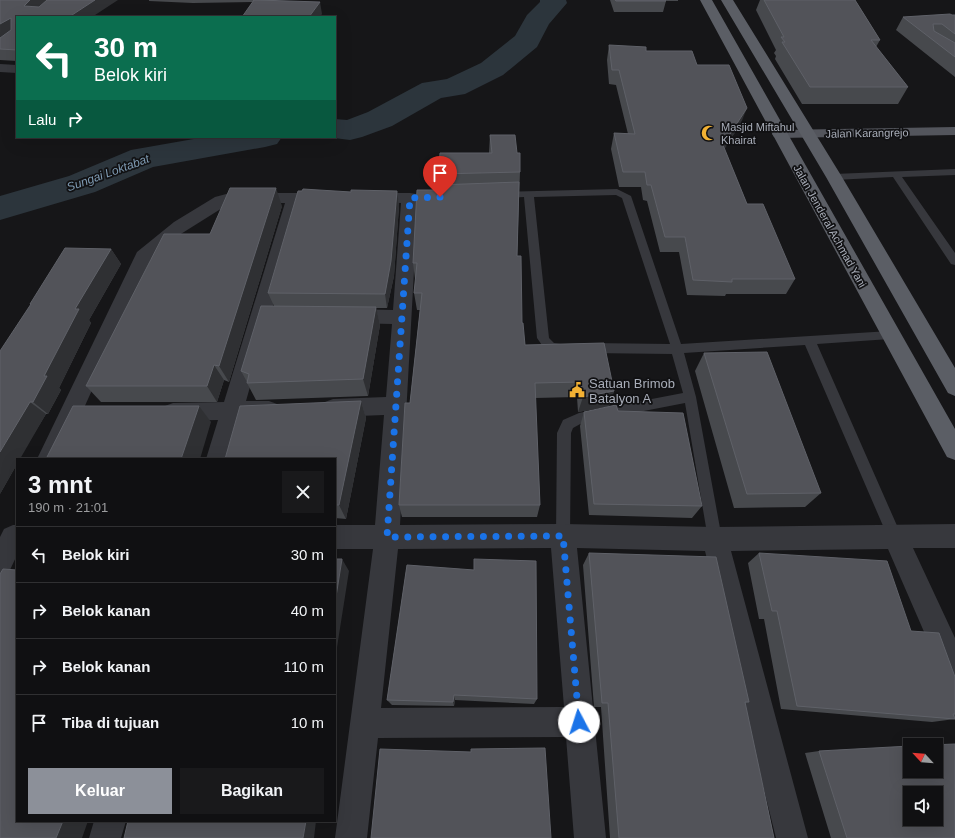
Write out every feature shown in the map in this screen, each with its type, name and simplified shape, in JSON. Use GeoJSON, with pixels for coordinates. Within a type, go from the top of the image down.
{"type":"FeatureCollection","features":[{"type":"Feature","properties":{"kind":"highway","name":"Jalan Jenderal Achmad Yani"},"geometry":{"type":"LineString","coordinates":[[706,0],[782,140],[955,450]]}},
{"type":"Feature","properties":{"kind":"highway","name":"Jalan Jenderal Achmad Yani"},"geometry":{"type":"LineString","coordinates":[[727,0],[834,177],[955,387]]}},
{"type":"Feature","properties":{"kind":"main road","name":"Jalan Karangrejo"},"geometry":{"type":"LineString","coordinates":[[782,140],[955,131]]}},
{"type":"Feature","properties":{"kind":"main road","name":"Jalan Karangrejo"},"geometry":{"type":"LineString","coordinates":[[810,139],[955,140]]}},
{"type":"Feature","properties":{"kind":"street"},"geometry":{"type":"LineString","coordinates":[[0,68],[16,69]]}},
{"type":"Feature","properties":{"kind":"street"},"geometry":{"type":"LineString","coordinates":[[49,458],[143,256],[162,238],[230,198],[414,198],[402,317],[387,537],[351,838]]}},
{"type":"Feature","properties":{"kind":"street"},"geometry":{"type":"LineString","coordinates":[[218,458],[232,412],[268,316],[295,198]]}},
{"type":"Feature","properties":{"kind":"street"},"geometry":{"type":"LineString","coordinates":[[331,316],[402,317]]}},
{"type":"Feature","properties":{"kind":"street"},"geometry":{"type":"LineString","coordinates":[[310,409],[396,406]]}},
{"type":"Feature","properties":{"kind":"street"},"geometry":{"type":"LineString","coordinates":[[155,412],[287,410]]}},
{"type":"Feature","properties":{"kind":"street"},"geometry":{"type":"LineString","coordinates":[[70,412],[93,412]]}},
{"type":"Feature","properties":{"kind":"street"},"geometry":{"type":"LineString","coordinates":[[0,563],[16,535]]}},
{"type":"Feature","properties":{"kind":"street"},"geometry":{"type":"LineString","coordinates":[[336,537],[563,536],[715,538],[955,536]]}},
{"type":"Feature","properties":{"kind":"street"},"geometry":{"type":"LineString","coordinates":[[563,536],[590,838]]}},
{"type":"Feature","properties":{"kind":"street"},"geometry":{"type":"LineString","coordinates":[[895,536],[955,670]]}},
{"type":"Feature","properties":{"kind":"street"},"geometry":{"type":"LineString","coordinates":[[715,538],[792,838]]}},
{"type":"Feature","properties":{"kind":"street"},"geometry":{"type":"LineString","coordinates":[[365,722],[579,722]]}},
{"type":"Feature","properties":{"kind":"street"},"geometry":{"type":"LineString","coordinates":[[105,838],[110,822]]}},
{"type":"Feature","properties":{"kind":"lane"},"geometry":{"type":"LineString","coordinates":[[834,177],[955,172]]}},
{"type":"Feature","properties":{"kind":"lane"},"geometry":{"type":"LineString","coordinates":[[894,174],[955,261]]}},
{"type":"Feature","properties":{"kind":"lane"},"geometry":{"type":"LineString","coordinates":[[489,196],[617,192],[626,196],[677,349],[690,397],[715,538]]}},
{"type":"Feature","properties":{"kind":"lane"},"geometry":{"type":"LineString","coordinates":[[529,195],[545,343],[558,348],[677,349],[890,335]]}},
{"type":"Feature","properties":{"kind":"lane"},"geometry":{"type":"LineString","coordinates":[[809,340],[895,536]]}},
{"type":"Feature","properties":{"kind":"lane"},"geometry":{"type":"LineString","coordinates":[[563,536],[564,433],[568,424],[579,418],[690,397]]}},
{"type":"Feature","properties":{"kind":"building"},"geometry":{"type":"Polygon","coordinates":[[[0,0],[30,0],[24,6],[39,7],[47,0],[95,0],[71,16],[16,16],[16,50],[0,49],[0,38],[11,30],[11,18],[0,24],[0,0]]]}},
{"type":"Feature","properties":{"kind":"building"},"geometry":{"type":"Polygon","coordinates":[[[254,0],[320,2],[310,16],[243,16],[254,0]]]}},
{"type":"Feature","properties":{"kind":"building"},"geometry":{"type":"Polygon","coordinates":[[[615,0],[665,0],[666,1],[616,1],[615,0]]]}},
{"type":"Feature","properties":{"kind":"building"},"geometry":{"type":"Polygon","coordinates":[[[764,0],[855,0],[880,40],[871,40],[908,87],[810,87],[782,42],[785,42],[781,37],[784,37],[764,0]]]}},
{"type":"Feature","properties":{"kind":"building"},"geometry":{"type":"Polygon","coordinates":[[[955,15],[955,34],[942,24],[933,24],[934,31],[955,43],[955,57],[903,17],[955,15]]]}},
{"type":"Feature","properties":{"kind":"building"},"geometry":{"type":"Polygon","coordinates":[[[609,45],[646,47],[646,51],[692,51],[697,65],[729,65],[747,108],[723,145],[747,204],[763,204],[795,279],[732,279],[732,282],[693,280],[685,237],[665,237],[651,185],[647,185],[645,172],[623,172],[614,133],[635,134],[619,70],[612,70],[609,45]]]}},
{"type":"Feature","properties":{"kind":"building"},"geometry":{"type":"Polygon","coordinates":[[[490,135],[515,135],[517,153],[520,153],[520,172],[438,174],[440,153],[492,153],[490,135]]]}},
{"type":"Feature","properties":{"kind":"building"},"geometry":{"type":"Polygon","coordinates":[[[519,182],[517,256],[521,256],[522,323],[525,345],[604,343],[614,391],[583,397],[581,382],[535,383],[540,505],[399,505],[405,403],[410,403],[422,293],[414,293],[417,263],[413,263],[417,190],[437,190],[438,185],[519,182]]]}},
{"type":"Feature","properties":{"kind":"building"},"geometry":{"type":"Polygon","coordinates":[[[230,188],[276,188],[219,366],[214,365],[207,386],[86,386],[164,234],[210,234],[230,188]]]}},
{"type":"Feature","properties":{"kind":"building"},"geometry":{"type":"Polygon","coordinates":[[[303,189],[351,192],[351,190],[397,191],[391,261],[385,294],[268,293],[298,191],[302,191],[303,189]]]}},
{"type":"Feature","properties":{"kind":"building"},"geometry":{"type":"Polygon","coordinates":[[[65,248],[111,249],[75,309],[79,309],[44,376],[47,376],[33,402],[30,402],[0,452],[0,351],[65,248]]]}},
{"type":"Feature","properties":{"kind":"building"},"geometry":{"type":"Polygon","coordinates":[[[261,306],[376,307],[363,379],[247,383],[249,374],[241,371],[261,306]]]}},
{"type":"Feature","properties":{"kind":"building"},"geometry":{"type":"Polygon","coordinates":[[[767,352],[821,493],[747,494],[704,353],[767,352]]]}},
{"type":"Feature","properties":{"kind":"building"},"geometry":{"type":"Polygon","coordinates":[[[361,401],[339,505],[336,505],[336,458],[225,458],[240,406],[361,401]]]}},
{"type":"Feature","properties":{"kind":"building"},"geometry":{"type":"Polygon","coordinates":[[[616,405],[618,411],[683,413],[702,506],[594,504],[584,412],[616,405]]]}},
{"type":"Feature","properties":{"kind":"building"},"geometry":{"type":"Polygon","coordinates":[[[73,406],[199,406],[181,458],[47,458],[73,406]]]}},
{"type":"Feature","properties":{"kind":"building"},"geometry":{"type":"Polygon","coordinates":[[[589,553],[716,557],[749,702],[745,702],[774,838],[619,838],[608,703],[602,703],[589,553]]]}},
{"type":"Feature","properties":{"kind":"building"},"geometry":{"type":"Polygon","coordinates":[[[759,553],[887,561],[911,631],[939,633],[955,677],[955,714],[953,714],[955,719],[797,706],[777,611],[772,611],[759,553]]]}},
{"type":"Feature","properties":{"kind":"building"},"geometry":{"type":"Polygon","coordinates":[[[336,559],[342,559],[336,597],[336,559]]]}},
{"type":"Feature","properties":{"kind":"building"},"geometry":{"type":"Polygon","coordinates":[[[474,559],[536,561],[537,699],[454,695],[453,702],[387,700],[407,565],[474,570],[474,559]]]}},
{"type":"Feature","properties":{"kind":"building"},"geometry":{"type":"Polygon","coordinates":[[[3,569],[16,570],[16,822],[63,822],[56,838],[0,838],[0,574],[3,569]]]}},
{"type":"Feature","properties":{"kind":"building"},"geometry":{"type":"Polygon","coordinates":[[[943,744],[955,744],[955,838],[847,838],[819,751],[903,746],[903,778],[943,778],[943,744]]]}},
{"type":"Feature","properties":{"kind":"building"},"geometry":{"type":"Polygon","coordinates":[[[545,748],[551,838],[371,838],[380,749],[471,752],[471,749],[545,748]]]}},
{"type":"Feature","properties":{"kind":"building"},"geometry":{"type":"Polygon","coordinates":[[[128,822],[306,822],[303,838],[124,838],[128,822]]]}},
{"type":"Feature","properties":{"kind":"waterway","name":"Sungai Loktabat"},"geometry":{"type":"LineString","coordinates":[[336,129],[350,130],[380,119],[433,90],[454,87],[492,69],[527,41],[537,21],[554,3],[553,0]]}},
{"type":"Feature","properties":{"kind":"waterway","name":"Sungai Loktabat"},"geometry":{"type":"LineString","coordinates":[[0,208],[82,184],[144,158],[259,138]]}},
{"type":"Feature","properties":{"kind":"place","name":"Masjid Miftahul Khairat"},"geometry":{"type":"Point","coordinates":[709,133]}},
{"type":"Feature","properties":{"kind":"place","name":"Satuan Brimob Batalyon A"},"geometry":{"type":"Point","coordinates":[577,390]}},
{"type":"Feature","properties":{"kind":"route"},"geometry":{"type":"LineString","coordinates":[[440,197],[410,198],[387,537],[563,536],[579,722]]}}]}
